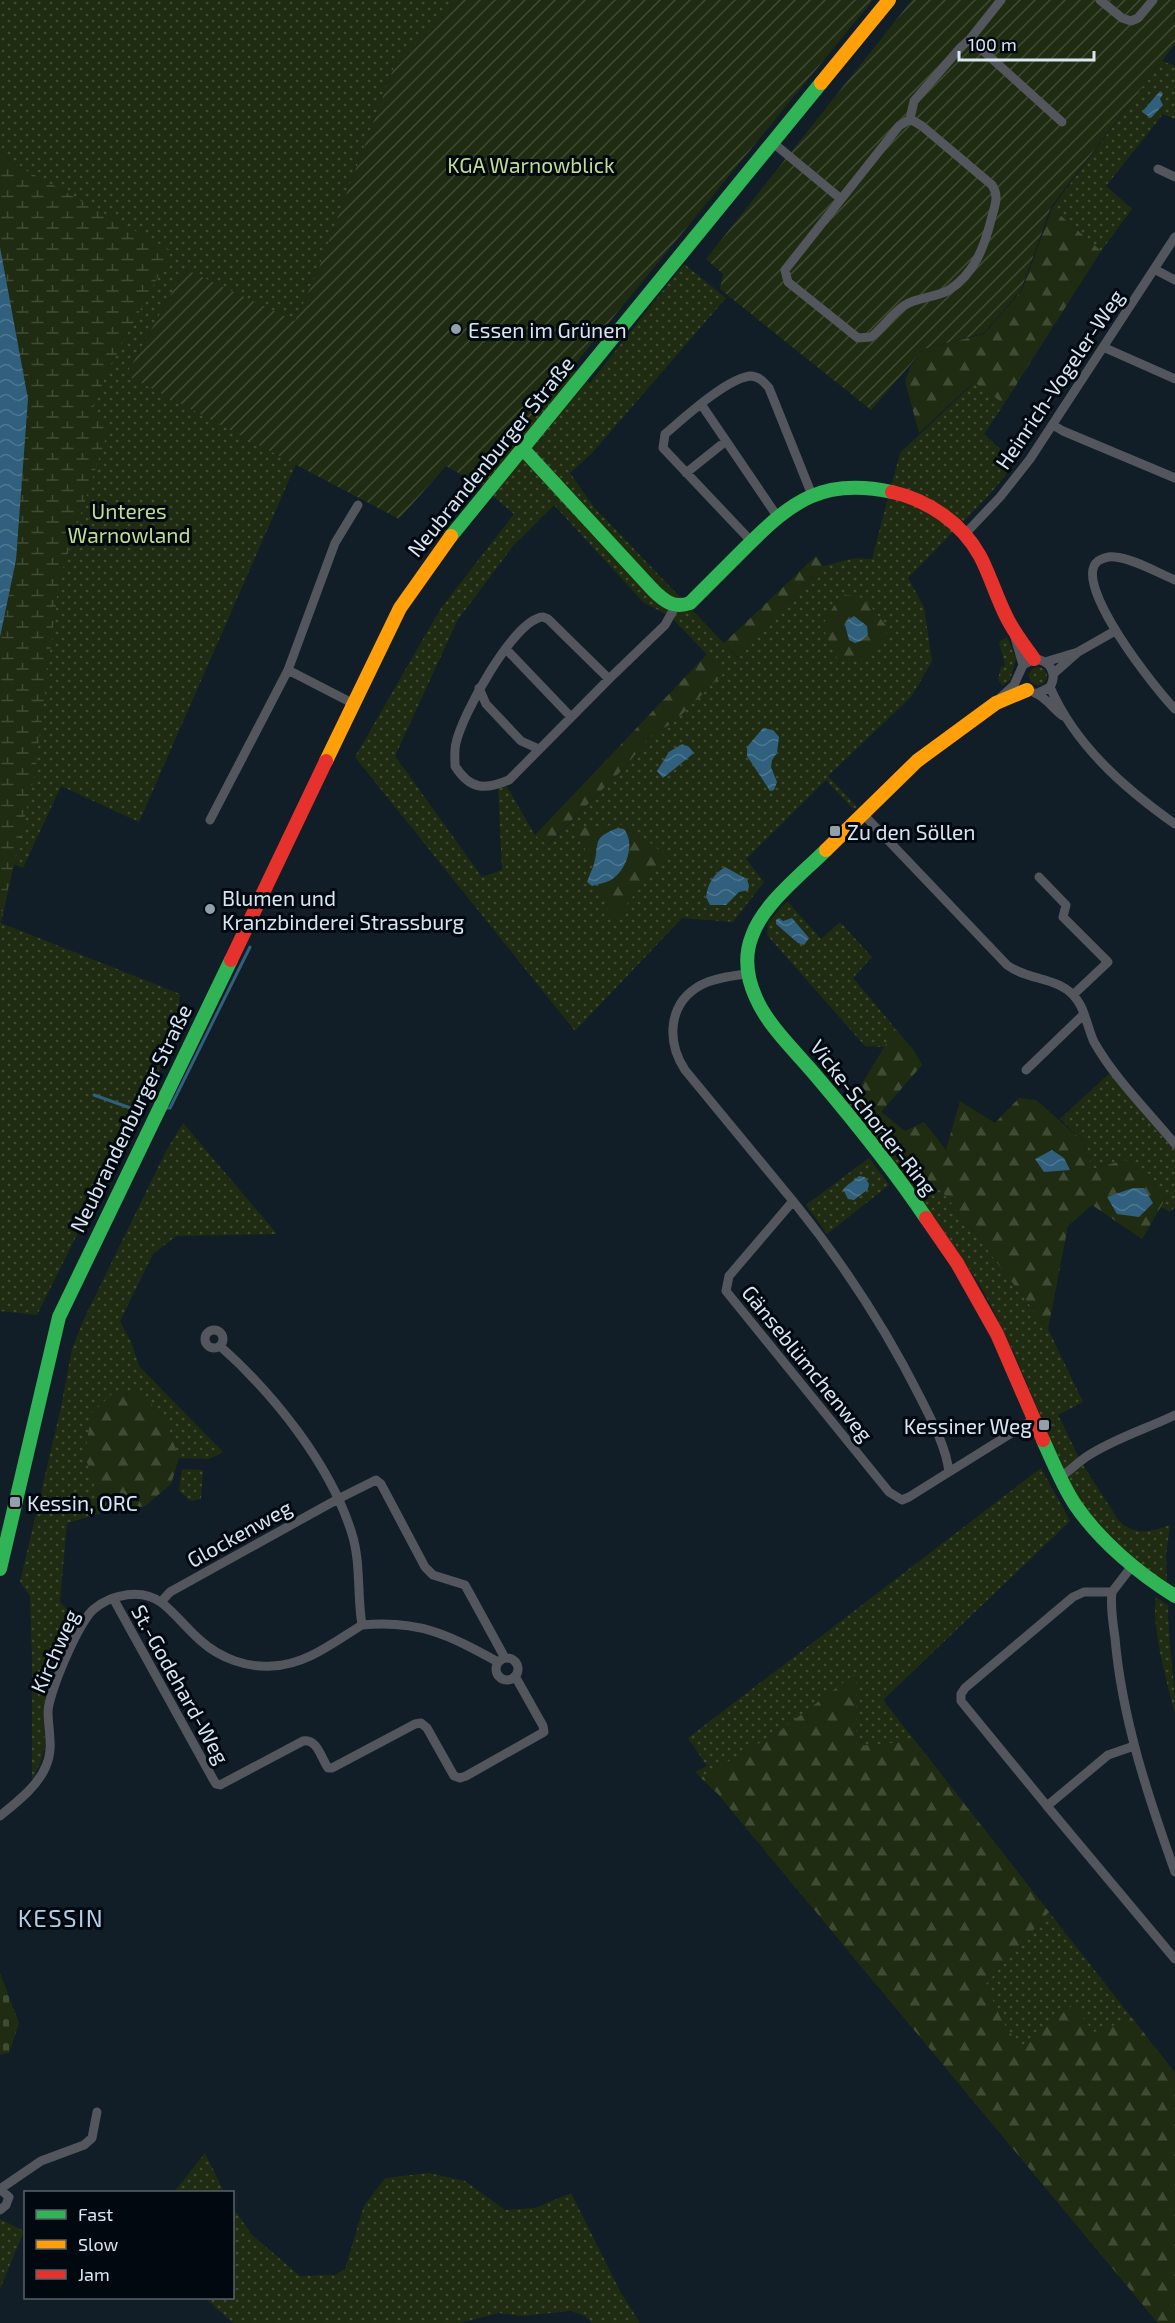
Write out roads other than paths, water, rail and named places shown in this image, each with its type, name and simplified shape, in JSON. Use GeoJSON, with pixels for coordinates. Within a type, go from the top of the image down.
{"type":"FeatureCollection","features":[{"type":"Feature","properties":{"kind":"street","name":"Neubrandenburger Straße"},"geometry":{"type":"LineString","coordinates":[[0,1569],[58,1317],[400,608],[421,574],[453,531],[524,450],[889,0]]}},
{"type":"Feature","properties":{"kind":"street"},"geometry":{"type":"LineString","coordinates":[[910,119],[922,126],[992,185],[997,197],[984,248],[973,267],[961,280],[942,294],[902,307],[871,337],[862,339],[854,336],[789,282],[785,274],[787,266],[899,126],[910,119],[914,101],[970,39],[1000,0]]}},
{"type":"Feature","properties":{"kind":"street"},"geometry":{"type":"LineString","coordinates":[[1100,0],[1122,18],[1131,21],[1138,18],[1153,0]]}},
{"type":"Feature","properties":{"kind":"street"},"geometry":{"type":"LineString","coordinates":[[970,39],[1062,122]]}},
{"type":"Feature","properties":{"kind":"street"},"geometry":{"type":"LineString","coordinates":[[772,142],[841,199]]}},
{"type":"Feature","properties":{"kind":"street"},"geometry":{"type":"LineString","coordinates":[[1158,169],[1175,177]]}},
{"type":"Feature","properties":{"kind":"street","name":"Heinrich-Vogeler-Weg"},"geometry":{"type":"LineString","coordinates":[[965,534],[1016,478],[1175,237]]}},
{"type":"Feature","properties":{"kind":"street"},"geometry":{"type":"LineString","coordinates":[[1154,269],[1175,280]]}},
{"type":"Feature","properties":{"kind":"street"},"geometry":{"type":"LineString","coordinates":[[1103,347],[1175,379]]}},
{"type":"Feature","properties":{"kind":"street"},"geometry":{"type":"LineString","coordinates":[[751,541],[665,452],[662,444],[665,434],[701,404],[741,379],[751,376],[764,381],[769,388],[812,495]]}},
{"type":"Feature","properties":{"kind":"street"},"geometry":{"type":"LineString","coordinates":[[701,404],[777,516]]}},
{"type":"Feature","properties":{"kind":"street"},"geometry":{"type":"LineString","coordinates":[[1053,425],[1175,478]]}},
{"type":"Feature","properties":{"kind":"street"},"geometry":{"type":"LineString","coordinates":[[686,473],[726,441]]}},
{"type":"Feature","properties":{"kind":"street"},"geometry":{"type":"LineString","coordinates":[[524,450],[648,585],[675,607],[682,607],[690,603],[777,516],[792,504],[812,495],[831,489],[863,486],[896,492],[935,510],[965,534],[983,563],[1013,629],[1034,662],[1051,667],[1053,674],[1050,687],[1063,716]]}},
{"type":"Feature","properties":{"kind":"street"},"geometry":{"type":"LineString","coordinates":[[210,820],[288,670],[335,543],[358,505]]}},
{"type":"Feature","properties":{"kind":"street"},"geometry":{"type":"LineString","coordinates":[[1175,580],[1114,556],[1098,561],[1092,567],[1093,582],[1115,631],[1143,671],[1175,708]]}},
{"type":"Feature","properties":{"kind":"street"},"geometry":{"type":"LineString","coordinates":[[609,679],[543,617],[531,620],[506,649],[479,688],[456,742],[455,766],[460,774],[476,785],[484,787],[509,780],[665,625],[675,607]]}},
{"type":"Feature","properties":{"kind":"street"},"geometry":{"type":"LineString","coordinates":[[1053,674],[1078,652],[1115,631]]}},
{"type":"Feature","properties":{"kind":"street"},"geometry":{"type":"LineString","coordinates":[[506,649],[572,717]]}},
{"type":"Feature","properties":{"kind":"street"},"geometry":{"type":"LineString","coordinates":[[1034,662],[1078,652]]}},
{"type":"Feature","properties":{"kind":"street","name":"Vicke-Schorler-Ring"},"geometry":{"type":"LineString","coordinates":[[1034,662],[996,703],[917,761],[758,921],[748,944],[747,974],[754,999],[763,1012],[854,1121],[946,1246],[997,1334],[1060,1477],[1076,1506],[1090,1524],[1132,1566],[1175,1596]]}},
{"type":"Feature","properties":{"kind":"street"},"geometry":{"type":"LineString","coordinates":[[288,670],[354,704]]}},
{"type":"Feature","properties":{"kind":"street"},"geometry":{"type":"LineString","coordinates":[[1019,677],[1023,687],[1063,716],[1109,770],[1130,790],[1175,824]]}},
{"type":"Feature","properties":{"kind":"street","name":"Vicke-Schorler-Ring"},"geometry":{"type":"LineString","coordinates":[[996,703],[1050,687]]}},
{"type":"Feature","properties":{"kind":"street"},"geometry":{"type":"LineString","coordinates":[[479,688],[486,704],[521,741],[539,749]]}},
{"type":"Feature","properties":{"kind":"street"},"geometry":{"type":"LineString","coordinates":[[863,814],[1007,965],[1023,974],[1057,984],[1073,995],[1094,1041],[1113,1070],[1175,1144]]}},
{"type":"Feature","properties":{"kind":"street"},"geometry":{"type":"LineString","coordinates":[[1039,877],[1066,905],[1064,917],[1108,962],[1073,995]]}},
{"type":"Feature","properties":{"kind":"street"},"geometry":{"type":"LineString","coordinates":[[747,974],[712,980],[683,999],[674,1019],[672,1032],[678,1059],[846,1269],[881,1323],[926,1410],[941,1443],[949,1472]]}},
{"type":"Feature","properties":{"kind":"street"},"geometry":{"type":"LineString","coordinates":[[1026,1070],[1083,1015]]}},
{"type":"Feature","properties":{"kind":"street","name":"Gänseblümchenweg"},"geometry":{"type":"LineString","coordinates":[[793,1201],[729,1276],[726,1284],[729,1296],[896,1498],[902,1500],[909,1497],[1034,1419]]}},
{"type":"Feature","properties":{"kind":"street"},"geometry":{"type":"LineString","coordinates":[[220,1346],[263,1387],[288,1418],[306,1442],[338,1499],[352,1534],[357,1557],[362,1625],[384,1623],[429,1629],[501,1660],[509,1658],[516,1663],[518,1670],[515,1676],[507,1680],[499,1677],[496,1670],[501,1660]]}},
{"type":"Feature","properties":{"kind":"street"},"geometry":{"type":"LineString","coordinates":[[1060,1477],[1099,1450],[1175,1415]]}},
{"type":"Feature","properties":{"kind":"street"},"geometry":{"type":"LineString","coordinates":[[338,1499],[371,1481],[376,1480],[381,1484],[426,1567],[433,1575],[465,1585],[501,1660]]}},
{"type":"Feature","properties":{"kind":"street","name":"Glockenweg"},"geometry":{"type":"LineString","coordinates":[[161,1602],[170,1592],[338,1499]]}},
{"type":"Feature","properties":{"kind":"street"},"geometry":{"type":"LineString","coordinates":[[1132,1566],[1112,1592],[1116,1654],[1134,1746],[1175,1872]]}},
{"type":"Feature","properties":{"kind":"street"},"geometry":{"type":"LineString","coordinates":[[1112,1592],[1084,1592],[1073,1597],[965,1688],[961,1694],[961,1701],[1175,1959]]}},
{"type":"Feature","properties":{"kind":"street","name":"Kirchweg"},"geometry":{"type":"LineString","coordinates":[[0,1816],[34,1784],[45,1768],[50,1754],[48,1710],[55,1685],[86,1616],[94,1608],[126,1594],[152,1597],[161,1602],[201,1642],[220,1655],[255,1666],[272,1666],[309,1658],[362,1625]]}},
{"type":"Feature","properties":{"kind":"street","name":"St.-Godehard-Weg"},"geometry":{"type":"LineString","coordinates":[[113,1598],[216,1784],[225,1783],[306,1740],[313,1742],[325,1764],[332,1768],[421,1723],[428,1728],[454,1776],[460,1778],[466,1776],[544,1732],[543,1726],[515,1676]]}},
{"type":"Feature","properties":{"kind":"street"},"geometry":{"type":"LineString","coordinates":[[1047,1806],[1108,1755],[1134,1746]]}},
{"type":"Feature","properties":{"kind":"street"},"geometry":{"type":"LineString","coordinates":[[0,2210],[9,2198],[0,2189],[41,2161],[84,2145],[92,2138],[97,2112]]}},
{"type":"Feature","properties":{"kind":"water"},"geometry":{"type":"Polygon","coordinates":[[[1160,91],[1163,94],[1160,99],[1163,105],[1151,118],[1142,112],[1160,91]]]}},
{"type":"Feature","properties":{"kind":"water"},"geometry":{"type":"Polygon","coordinates":[[[0,247],[28,399],[16,560],[0,637],[0,247]]]}},
{"type":"Feature","properties":{"kind":"water"},"geometry":{"type":"Polygon","coordinates":[[[854,616],[867,626],[868,634],[855,643],[849,640],[845,625],[846,621],[854,616]]]}},
{"type":"Feature","properties":{"kind":"water"},"geometry":{"type":"Polygon","coordinates":[[[763,728],[773,730],[779,737],[777,753],[772,760],[771,767],[777,782],[774,790],[770,791],[747,756],[747,747],[763,728]]]}},
{"type":"Feature","properties":{"kind":"water"},"geometry":{"type":"Polygon","coordinates":[[[682,744],[694,753],[663,778],[657,771],[669,752],[682,744]]]}},
{"type":"Feature","properties":{"kind":"water"},"geometry":{"type":"Polygon","coordinates":[[[618,828],[624,829],[628,835],[629,849],[625,864],[611,880],[592,886],[587,882],[594,864],[598,842],[604,835],[618,828]]]}},
{"type":"Feature","properties":{"kind":"water"},"geometry":{"type":"Polygon","coordinates":[[[725,867],[747,879],[748,890],[739,892],[726,905],[710,905],[706,897],[708,888],[714,876],[725,867]]]}},
{"type":"Feature","properties":{"kind":"water"},"geometry":{"type":"Polygon","coordinates":[[[779,918],[783,921],[792,918],[809,938],[804,945],[798,943],[776,924],[779,918]]]}},
{"type":"Feature","properties":{"kind":"water"},"geometry":{"type":"Polygon","coordinates":[[[1052,1150],[1064,1158],[1070,1170],[1044,1172],[1035,1159],[1052,1150]]]}},
{"type":"Feature","properties":{"kind":"water"},"geometry":{"type":"Polygon","coordinates":[[[859,1176],[865,1177],[869,1184],[868,1189],[854,1200],[848,1199],[843,1189],[859,1176]]]}},
{"type":"Feature","properties":{"kind":"water"},"geometry":{"type":"Polygon","coordinates":[[[1133,1188],[1144,1188],[1153,1203],[1139,1217],[1117,1214],[1107,1197],[1133,1188]]]}},
{"type":"Feature","properties":{"kind":"waterway"},"geometry":{"type":"LineString","coordinates":[[166,1108],[170,1108],[250,947]]}},
{"type":"Feature","properties":{"kind":"waterway"},"geometry":{"type":"LineString","coordinates":[[94,1095],[136,1110],[143,1110]]}},
{"type":"Feature","properties":{"kind":"place","name":"Essen im Grünen"},"geometry":{"type":"Point","coordinates":[456,329]}},
{"type":"Feature","properties":{"kind":"place","name":"Zu den Söllen"},"geometry":{"type":"Point","coordinates":[835,831]}},
{"type":"Feature","properties":{"kind":"place","name":"Blumen und Kranzbinderei Strassburg"},"geometry":{"type":"Point","coordinates":[210,909]}},
{"type":"Feature","properties":{"kind":"place","name":"Kessiner Weg"},"geometry":{"type":"Point","coordinates":[1044,1425]}},
{"type":"Feature","properties":{"kind":"place","name":"Kessin, ORC"},"geometry":{"type":"Point","coordinates":[15,1502]}},
{"type":"Feature","properties":{"kind":"district","name":"KESSIN"},"geometry":{"type":"Point","coordinates":[61,1917]}},
{"type":"Feature","properties":{"kind":"park label","name":"KGA Warnowblick"},"geometry":{"type":"Point","coordinates":[531,164]}},
{"type":"Feature","properties":{"kind":"park label","name":"Unteres Warnowland"},"geometry":{"type":"Point","coordinates":[129,522]}}]}
